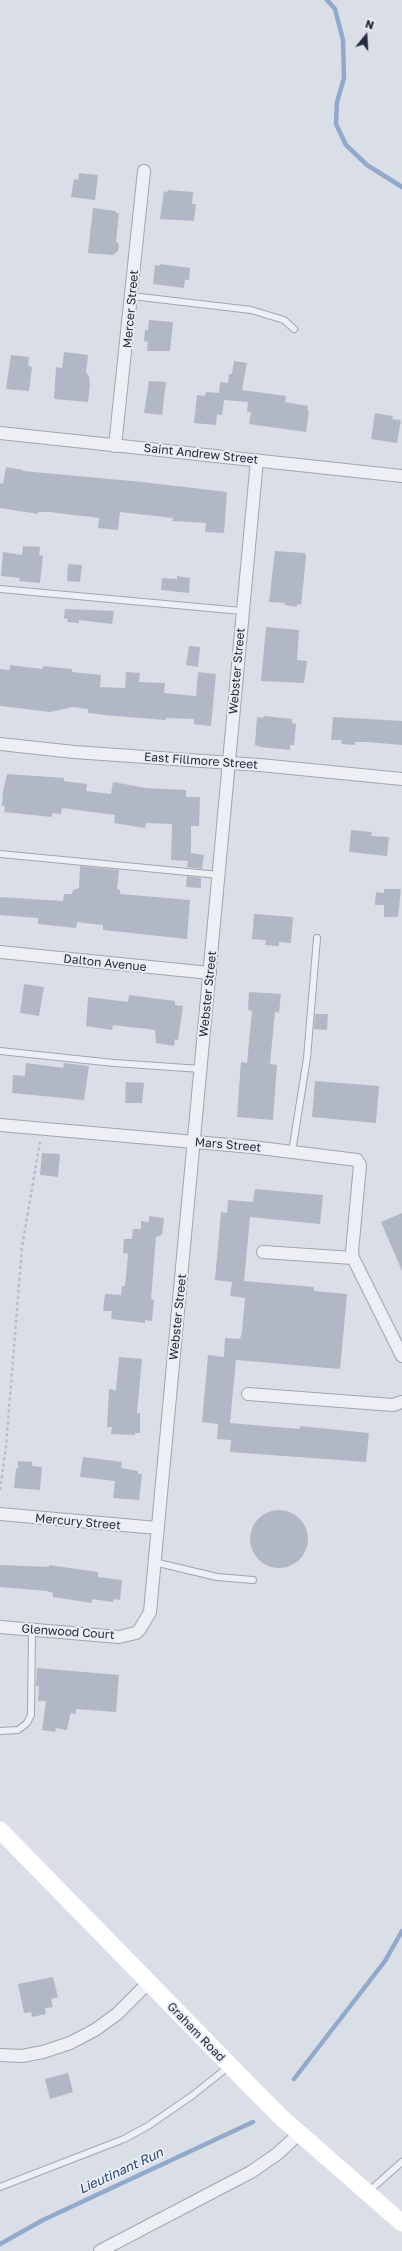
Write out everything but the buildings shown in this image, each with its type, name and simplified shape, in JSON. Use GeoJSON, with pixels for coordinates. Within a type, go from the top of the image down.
{"type":"FeatureCollection","features":[{"type":"Feature","properties":{"kind":"main road","name":"Graham Road"},"geometry":{"type":"LineString","coordinates":[[0,1830],[230,2066],[300,2133],[402,2223]]}},
{"type":"Feature","properties":{"kind":"street","name":"Mercer Street"},"geometry":{"type":"LineString","coordinates":[[115,446],[144,172]]}},
{"type":"Feature","properties":{"kind":"street","name":"Saint Andrew Street"},"geometry":{"type":"LineString","coordinates":[[0,433],[402,476]]}},
{"type":"Feature","properties":{"kind":"street","name":"Webster Street"},"geometry":{"type":"LineString","coordinates":[[136,1633],[147,1620],[150,1612],[200,1069],[220,875],[228,763],[257,460]]}},
{"type":"Feature","properties":{"kind":"street","name":"East Fillmore Street"},"geometry":{"type":"LineString","coordinates":[[0,744],[74,752],[228,763],[402,778]]}},
{"type":"Feature","properties":{"kind":"street","name":"Dalton Avenue"},"geometry":{"type":"LineString","coordinates":[[0,952],[210,973]]}},
{"type":"Feature","properties":{"kind":"street","name":"Mars Street"},"geometry":{"type":"LineString","coordinates":[[0,1125],[194,1142],[357,1160],[360,1165],[352,1252],[353,1258]]}},
{"type":"Feature","properties":{"kind":"street"},"geometry":{"type":"LineString","coordinates":[[263,1252],[353,1258],[402,1356]]}},
{"type":"Feature","properties":{"kind":"street"},"geometry":{"type":"LineString","coordinates":[[248,1394],[393,1404],[402,1402]]}},
{"type":"Feature","properties":{"kind":"street","name":"Mercury Street"},"geometry":{"type":"LineString","coordinates":[[0,1514],[157,1528]]}},
{"type":"Feature","properties":{"kind":"street","name":"Glenwood Court"},"geometry":{"type":"LineString","coordinates":[[0,1627],[110,1637],[136,1633]]}},
{"type":"Feature","properties":{"kind":"street"},"geometry":{"type":"LineString","coordinates":[[0,2055],[22,2056],[43,2052],[70,2043],[95,2030],[117,2014],[148,1983]]}},
{"type":"Feature","properties":{"kind":"street"},"geometry":{"type":"LineString","coordinates":[[100,2251],[251,2172],[277,2154],[300,2133]]}},
{"type":"Feature","properties":{"kind":"lane"},"geometry":{"type":"LineString","coordinates":[[132,296],[251,310],[284,320],[294,329]]}},
{"type":"Feature","properties":{"kind":"lane"},"geometry":{"type":"LineString","coordinates":[[0,589],[242,611]]}},
{"type":"Feature","properties":{"kind":"lane"},"geometry":{"type":"LineString","coordinates":[[0,854],[220,875]]}},
{"type":"Feature","properties":{"kind":"lane"},"geometry":{"type":"LineString","coordinates":[[292,1152],[306,1058],[317,938]]}},
{"type":"Feature","properties":{"kind":"lane"},"geometry":{"type":"LineString","coordinates":[[0,1050],[114,1063],[200,1069]]}},
{"type":"Feature","properties":{"kind":"lane"},"geometry":{"type":"LineString","coordinates":[[154,1562],[216,1577],[253,1580]]}},
{"type":"Feature","properties":{"kind":"lane"},"geometry":{"type":"LineString","coordinates":[[0,1731],[18,1730],[27,1723],[31,1715],[32,1630]]}},
{"type":"Feature","properties":{"kind":"lane"},"geometry":{"type":"LineString","coordinates":[[0,2187],[130,2136],[148,2126],[193,2095],[230,2066]]}},
{"type":"Feature","properties":{"kind":"lane"},"geometry":{"type":"LineString","coordinates":[[368,2192],[402,2162]]}},
{"type":"Feature","properties":{"kind":"path"},"geometry":{"type":"LineString","coordinates":[[0,1490],[6,1447],[22,1247],[37,1169],[41,1129]]}},
{"type":"Feature","properties":{"kind":"waterway","name":"Lieutinant Run"},"geometry":{"type":"LineString","coordinates":[[327,0],[335,9],[343,40],[344,78],[337,102],[336,124],[346,145],[367,165],[402,187]]}},
{"type":"Feature","properties":{"kind":"waterway","name":"Lieutinant Run"},"geometry":{"type":"LineString","coordinates":[[294,2079],[385,1961],[402,1931]]}},
{"type":"Feature","properties":{"kind":"waterway","name":"Lieutinant Run"},"geometry":{"type":"LineString","coordinates":[[0,2244],[43,2220],[253,2122]]}}]}
